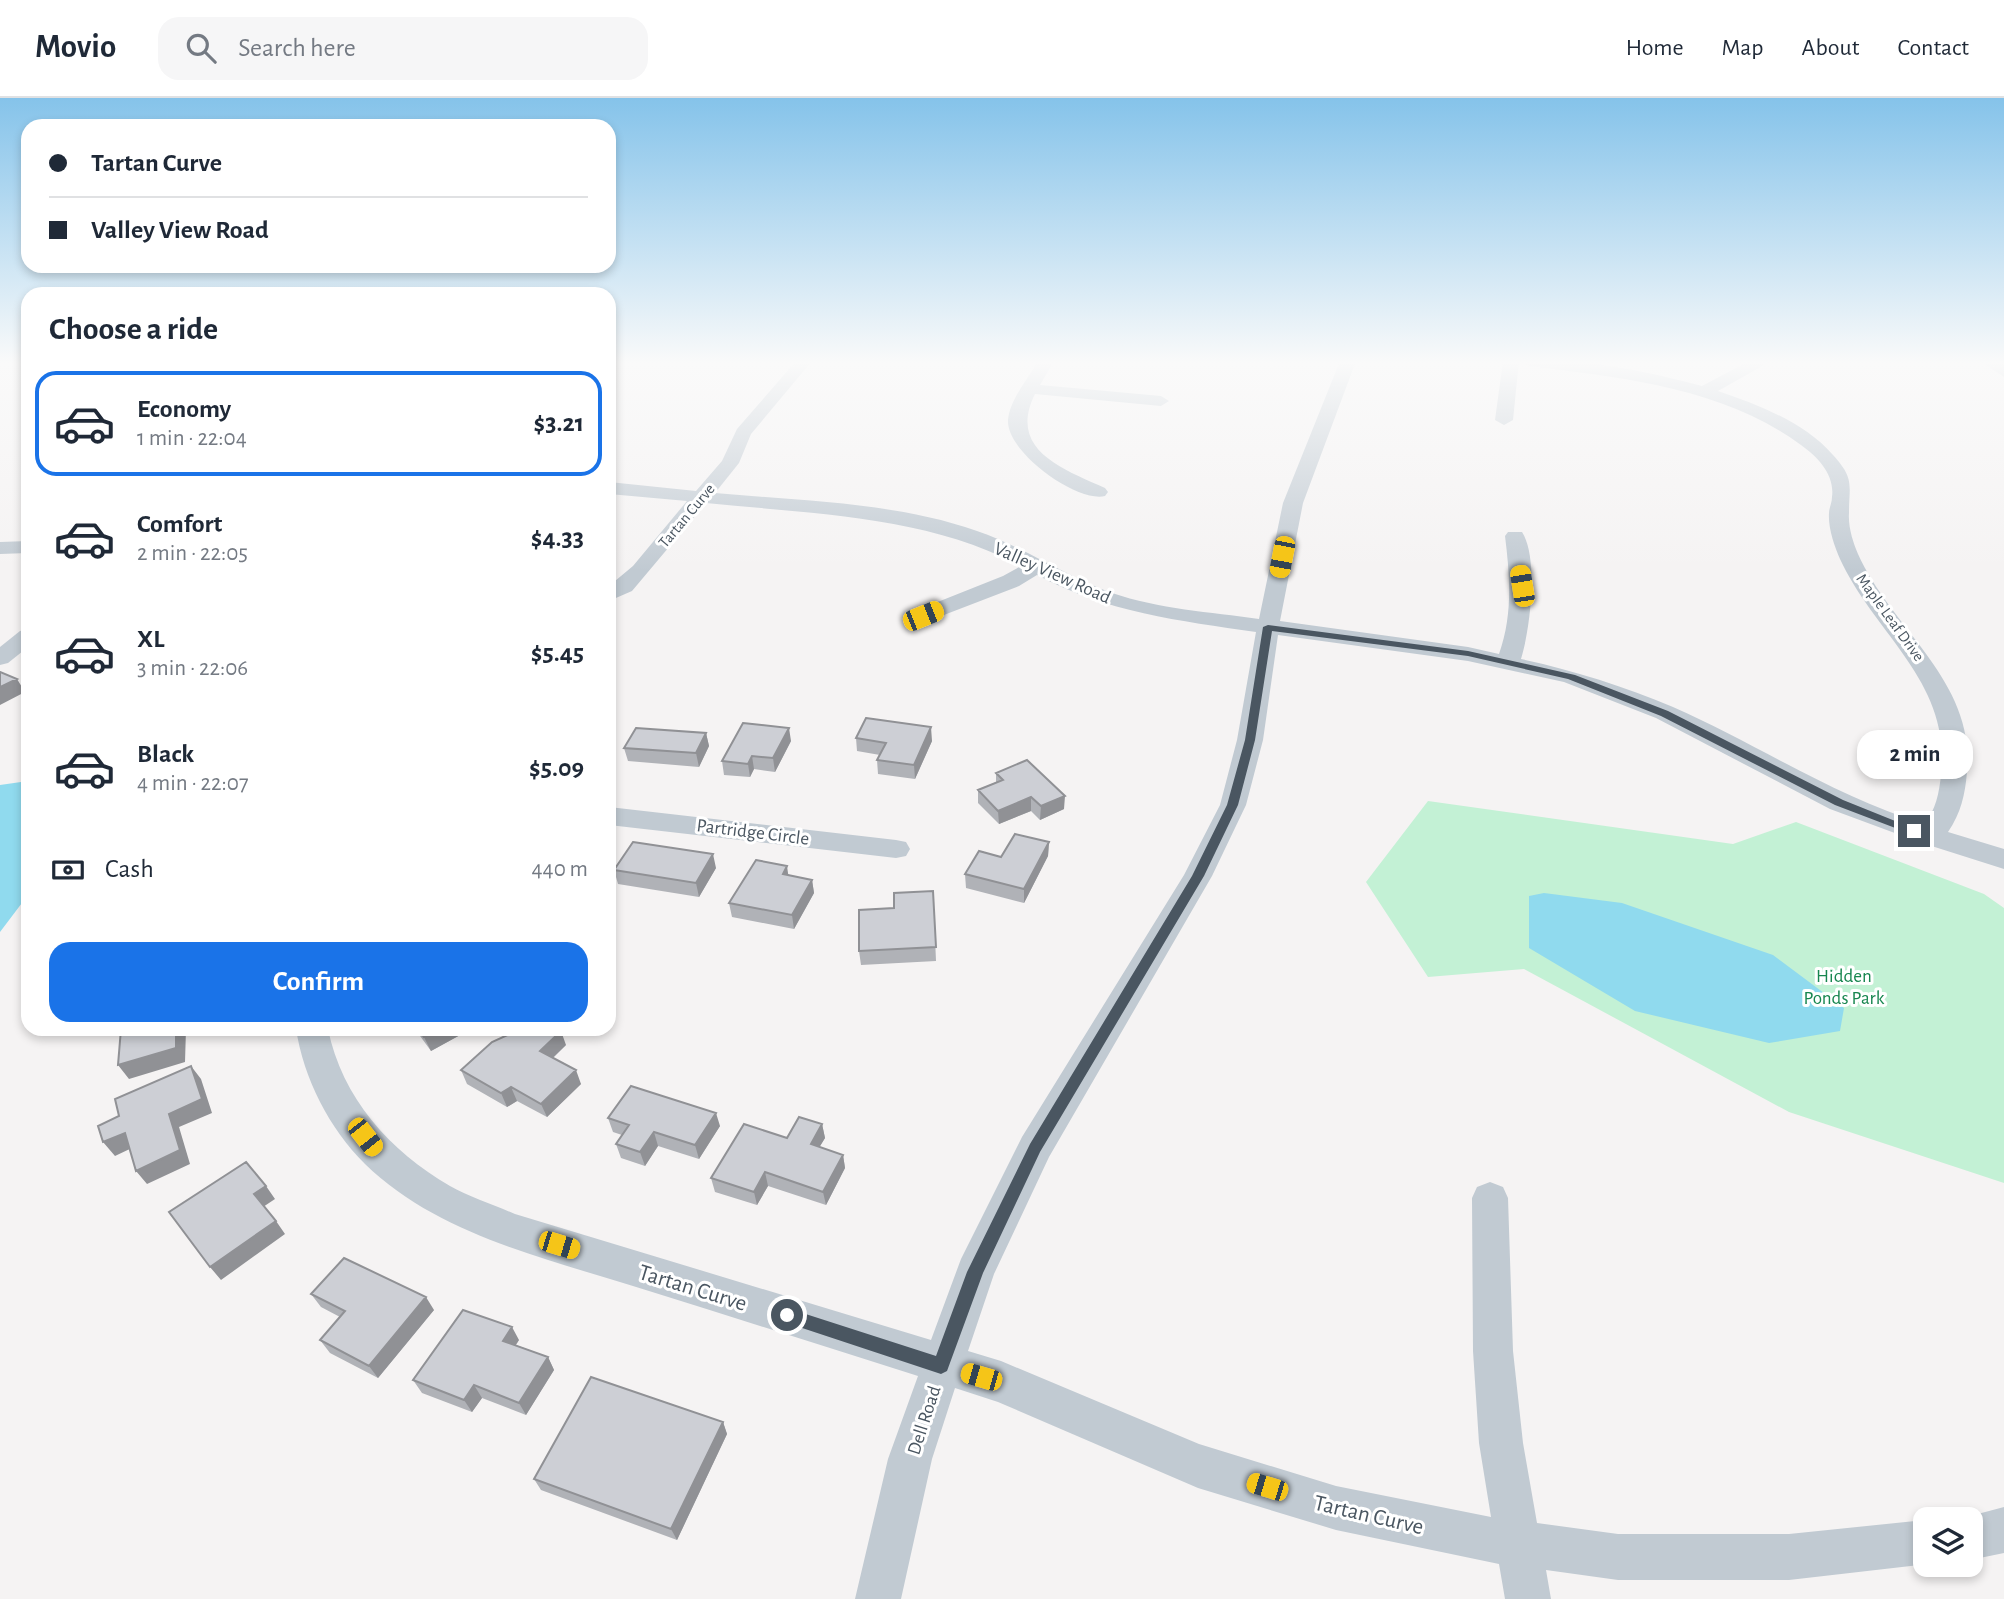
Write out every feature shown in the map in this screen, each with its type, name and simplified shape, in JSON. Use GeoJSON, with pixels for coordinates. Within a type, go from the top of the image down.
{"type":"FeatureCollection","features":[{"type":"Feature","properties":{"kind":"street","name":"Tartan Curve"},"geometry":{"type":"LineString","coordinates":[[616,590],[624,586],[640,569],[730,463],[745,431]]}},
{"type":"Feature","properties":{"kind":"street"},"geometry":{"type":"LineString","coordinates":[[1019,431],[1025,444],[1047,466],[1098,492]]}},
{"type":"Feature","properties":{"kind":"street","name":"Dell Road"},"geometry":{"type":"LineString","coordinates":[[877,1599],[910,1459],[975,1272],[1035,1148],[1198,876],[1233,805],[1250,740],[1268,627],[1293,503],[1321,431]]}},
{"type":"Feature","properties":{"kind":"street","name":"Maple Leaf Drive"},"geometry":{"type":"LineString","coordinates":[[1792,431],[1827,457],[1838,475],[1843,492],[1838,514],[1853,566],[1927,667],[1944,701],[1955,734],[1957,769],[1946,816],[1929,836]]}},
{"type":"Feature","properties":{"kind":"street","name":"Valley View Road"},"geometry":{"type":"LineString","coordinates":[[616,489],[861,513],[932,524],[970,535],[1066,582],[1107,598],[1154,611],[1468,654],[1571,677],[1665,713],[1839,803],[1929,836],[2004,859]]}},
{"type":"Feature","properties":{"kind":"street"},"geometry":{"type":"LineString","coordinates":[[1508,662],[1515,644],[1522,586],[1515,536]]}},
{"type":"Feature","properties":{"kind":"street"},"geometry":{"type":"LineString","coordinates":[[0,548],[21,547]]}},
{"type":"Feature","properties":{"kind":"street"},"geometry":{"type":"LineString","coordinates":[[923,616],[1011,581],[1037,566]]}},
{"type":"Feature","properties":{"kind":"street"},"geometry":{"type":"LineString","coordinates":[[0,658],[21,642]]}},
{"type":"Feature","properties":{"kind":"street","name":"Partridge Circle"},"geometry":{"type":"LineString","coordinates":[[616,817],[896,849]]}},
{"type":"Feature","properties":{"kind":"street","name":"Tartan Curve"},"geometry":{"type":"LineString","coordinates":[[313,1036],[316,1051],[338,1104],[378,1153],[437,1196],[508,1229],[941,1366],[1001,1382],[1198,1466],[1336,1508],[1475,1538],[1618,1557],[1789,1557],[1913,1544]]}},
{"type":"Feature","properties":{"kind":"street"},"geometry":{"type":"LineString","coordinates":[[1490,1198],[1494,1364],[1501,1443],[1528,1599]]}},
{"type":"Feature","properties":{"kind":"street"},"geometry":{"type":"LineString","coordinates":[[1983,1534],[2004,1530]]}},
{"type":"Feature","properties":{"kind":"green space","name":"Hidden Ponds Park"},"geometry":{"type":"Polygon","coordinates":[[[1428,801],[1733,844],[1796,822],[1984,894],[2004,908],[2004,1183],[1789,1112],[1524,969],[1428,977],[1366,882],[1428,801]]]}},
{"type":"Feature","properties":{"kind":"water"},"geometry":{"type":"Polygon","coordinates":[[[21,782],[21,904],[0,932],[0,785],[21,782]]]}},
{"type":"Feature","properties":{"kind":"water"},"geometry":{"type":"Polygon","coordinates":[[[1544,893],[1622,903],[1773,955],[1844,1008],[1840,1031],[1769,1043],[1635,1011],[1529,948],[1529,896],[1544,893]]]}},
{"type":"Feature","properties":{"kind":"building"},"geometry":{"type":"Polygon","coordinates":[[[0,672],[17,679],[0,687],[0,672]]]}},
{"type":"Feature","properties":{"kind":"building"},"geometry":{"type":"Polygon","coordinates":[[[866,718],[931,727],[914,765],[877,760],[886,743],[856,738],[866,718]]]}},
{"type":"Feature","properties":{"kind":"building"},"geometry":{"type":"Polygon","coordinates":[[[743,723],[789,728],[773,758],[752,756],[748,764],[722,761],[743,723]]]}},
{"type":"Feature","properties":{"kind":"building"},"geometry":{"type":"Polygon","coordinates":[[[636,728],[706,733],[696,753],[624,748],[636,728]]]}},
{"type":"Feature","properties":{"kind":"building"},"geometry":{"type":"Polygon","coordinates":[[[1027,760],[1065,796],[1041,806],[1031,797],[998,811],[978,790],[1003,780],[996,773],[1027,760]]]}},
{"type":"Feature","properties":{"kind":"building"},"geometry":{"type":"Polygon","coordinates":[[[1015,834],[1049,842],[1024,889],[965,874],[979,851],[1001,857],[1015,834]]]}},
{"type":"Feature","properties":{"kind":"building"},"geometry":{"type":"Polygon","coordinates":[[[633,842],[713,854],[696,883],[616,870],[633,842]]]}},
{"type":"Feature","properties":{"kind":"building"},"geometry":{"type":"Polygon","coordinates":[[[756,860],[787,866],[783,874],[812,880],[792,915],[729,903],[756,860]]]}},
{"type":"Feature","properties":{"kind":"building"},"geometry":{"type":"Polygon","coordinates":[[[933,891],[936,947],[859,951],[859,910],[894,908],[894,893],[933,891]]]}},
{"type":"Feature","properties":{"kind":"building"},"geometry":{"type":"Polygon","coordinates":[[[120,1036],[176,1036],[176,1048],[118,1065],[120,1036]]]}},
{"type":"Feature","properties":{"kind":"building"},"geometry":{"type":"Polygon","coordinates":[[[505,1036],[556,1036],[540,1051],[576,1070],[541,1104],[511,1087],[501,1093],[461,1070],[492,1042],[505,1036]]]}},
{"type":"Feature","properties":{"kind":"building"},"geometry":{"type":"Polygon","coordinates":[[[191,1066],[202,1099],[169,1114],[180,1150],[136,1171],[125,1133],[103,1142],[98,1126],[119,1116],[115,1099],[191,1066]]]}},
{"type":"Feature","properties":{"kind":"building"},"geometry":{"type":"Polygon","coordinates":[[[631,1086],[716,1113],[695,1145],[654,1132],[640,1152],[616,1144],[629,1125],[608,1118],[631,1086]]]}},
{"type":"Feature","properties":{"kind":"building"},"geometry":{"type":"Polygon","coordinates":[[[799,1117],[822,1124],[811,1144],[843,1155],[823,1192],[765,1172],[754,1192],[711,1178],[744,1124],[787,1138],[799,1117]]]}},
{"type":"Feature","properties":{"kind":"building"},"geometry":{"type":"Polygon","coordinates":[[[246,1162],[266,1186],[254,1194],[276,1221],[210,1267],[169,1212],[246,1162]]]}},
{"type":"Feature","properties":{"kind":"building"},"geometry":{"type":"Polygon","coordinates":[[[344,1258],[426,1297],[369,1366],[320,1340],[345,1311],[311,1294],[344,1258]]]}},
{"type":"Feature","properties":{"kind":"building"},"geometry":{"type":"Polygon","coordinates":[[[463,1310],[512,1327],[503,1341],[548,1357],[519,1403],[474,1385],[464,1400],[413,1380],[463,1310]]]}},
{"type":"Feature","properties":{"kind":"building"},"geometry":{"type":"Polygon","coordinates":[[[591,1377],[723,1422],[671,1529],[534,1479],[591,1377]]]}},
{"type":"Feature","properties":{"kind":"route"},"geometry":{"type":"LineString","coordinates":[[787,1315],[941,1366],[975,1272],[1035,1148],[1198,876],[1233,805],[1250,740],[1268,627],[1468,654],[1571,677],[1665,713],[1839,803],[1914,831]]}}]}
